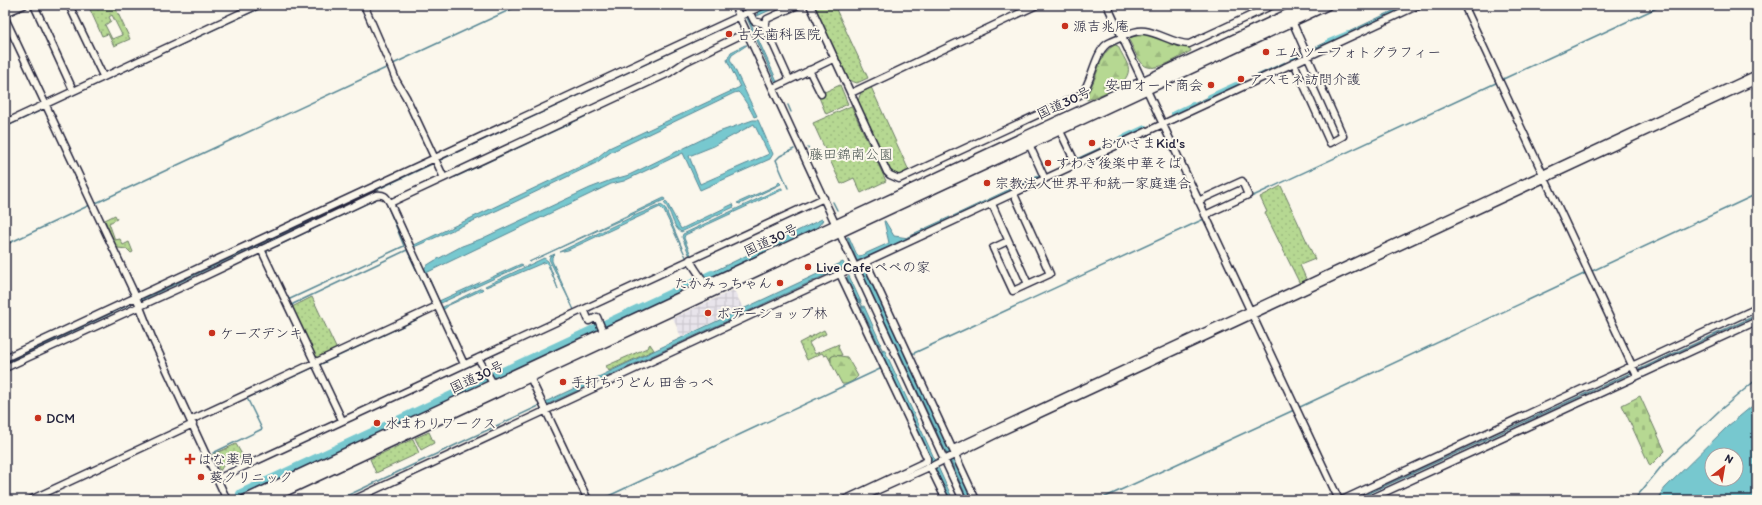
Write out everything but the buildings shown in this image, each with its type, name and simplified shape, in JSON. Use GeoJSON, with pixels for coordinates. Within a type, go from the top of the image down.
{"type":"FeatureCollection","features":[{"type":"Feature","properties":{"kind":"highway","name":"国道30号"},"geometry":{"type":"LineString","coordinates":[[245,500],[493,383],[528,373],[603,332],[705,285],[838,229],[1029,144],[1308,5]]}},
{"type":"Feature","properties":{"kind":"highway","name":"国道30号"},"geometry":{"type":"LineString","coordinates":[[266,500],[528,373],[1144,86],[1327,5]]}},
{"type":"Feature","properties":{"kind":"street"},"geometry":{"type":"LineString","coordinates":[[5,13],[24,5]]}},
{"type":"Feature","properties":{"kind":"street"},"geometry":{"type":"LineString","coordinates":[[34,5],[73,90]]}},
{"type":"Feature","properties":{"kind":"street"},"geometry":{"type":"LineString","coordinates":[[69,5],[103,76]]}},
{"type":"Feature","properties":{"kind":"street"},"geometry":{"type":"LineString","coordinates":[[5,123],[47,106],[73,90],[258,5]]}},
{"type":"Feature","properties":{"kind":"street"},"geometry":{"type":"LineString","coordinates":[[364,5],[396,80],[406,97],[444,178]]}},
{"type":"Feature","properties":{"kind":"street"},"geometry":{"type":"LineString","coordinates":[[734,5],[754,21],[765,24]]}},
{"type":"Feature","properties":{"kind":"street"},"geometry":{"type":"LineString","coordinates":[[746,5],[745,14],[747,32],[776,86],[855,268],[951,455],[976,500]]}},
{"type":"Feature","properties":{"kind":"street"},"geometry":{"type":"LineString","coordinates":[[5,368],[138,302],[764,5]]}},
{"type":"Feature","properties":{"kind":"street"},"geometry":{"type":"LineString","coordinates":[[789,80],[765,24],[767,19],[798,5]]}},
{"type":"Feature","properties":{"kind":"street"},"geometry":{"type":"LineString","coordinates":[[810,5],[887,172],[890,176],[899,179],[1082,94],[1089,85],[1094,67],[1103,49],[1108,44],[1136,31],[1144,30],[1183,44],[1190,44],[1273,5]]}},
{"type":"Feature","properties":{"kind":"street"},"geometry":{"type":"LineString","coordinates":[[851,93],[1037,5]]}},
{"type":"Feature","properties":{"kind":"street"},"geometry":{"type":"LineString","coordinates":[[1107,5],[1339,500]]}},
{"type":"Feature","properties":{"kind":"street"},"geometry":{"type":"LineString","coordinates":[[353,500],[544,406],[855,268],[1045,179],[1074,162],[1162,124],[1419,5]]}},
{"type":"Feature","properties":{"kind":"street"},"geometry":{"type":"LineString","coordinates":[[1464,5],[1543,177],[1635,371]]}},
{"type":"Feature","properties":{"kind":"street"},"geometry":{"type":"LineString","coordinates":[[5,18],[8,32],[47,106],[138,302],[153,340],[228,500]]}},
{"type":"Feature","properties":{"kind":"street"},"geometry":{"type":"LineString","coordinates":[[1292,21],[1344,136],[1330,143],[1294,63]]}},
{"type":"Feature","properties":{"kind":"street"},"geometry":{"type":"LineString","coordinates":[[390,203],[669,73],[685,62],[747,32]]}},
{"type":"Feature","properties":{"kind":"street"},"geometry":{"type":"LineString","coordinates":[[776,86],[835,58]]}},
{"type":"Feature","properties":{"kind":"street"},"geometry":{"type":"LineString","coordinates":[[808,70],[821,94]]}},
{"type":"Feature","properties":{"kind":"street"},"geometry":{"type":"LineString","coordinates":[[1543,177],[1757,74]]}},
{"type":"Feature","properties":{"kind":"street"},"geometry":{"type":"LineString","coordinates":[[856,500],[1128,370],[1543,177],[1757,80]]}},
{"type":"Feature","properties":{"kind":"street"},"geometry":{"type":"LineString","coordinates":[[1059,130],[1074,162]]}},
{"type":"Feature","properties":{"kind":"street"},"geometry":{"type":"LineString","coordinates":[[1029,144],[1045,179]]}},
{"type":"Feature","properties":{"kind":"street"},"geometry":{"type":"LineString","coordinates":[[1198,201],[1242,180],[1248,195],[1205,215]]}},
{"type":"Feature","properties":{"kind":"street"},"geometry":{"type":"LineString","coordinates":[[5,358],[261,249],[376,195],[382,194],[390,203],[464,364]]}},
{"type":"Feature","properties":{"kind":"street"},"geometry":{"type":"LineString","coordinates":[[1008,241],[993,248],[1013,291],[1050,274],[1014,194]]}},
{"type":"Feature","properties":{"kind":"street"},"geometry":{"type":"LineString","coordinates":[[217,479],[824,198]]}},
{"type":"Feature","properties":{"kind":"street"},"geometry":{"type":"LineString","coordinates":[[992,204],[1028,284]]}},
{"type":"Feature","properties":{"kind":"street"},"geometry":{"type":"LineString","coordinates":[[261,249],[342,420]]}},
{"type":"Feature","properties":{"kind":"street"},"geometry":{"type":"LineString","coordinates":[[690,259],[695,271],[702,276],[705,285]]}},
{"type":"Feature","properties":{"kind":"street"},"geometry":{"type":"LineString","coordinates":[[866,262],[951,455],[963,500]]}},
{"type":"Feature","properties":{"kind":"street"},"geometry":{"type":"LineString","coordinates":[[840,274],[931,464],[946,500]]}},
{"type":"Feature","properties":{"kind":"street"},"geometry":{"type":"LineString","coordinates":[[30,500],[314,363],[437,306]]}},
{"type":"Feature","properties":{"kind":"street"},"geometry":{"type":"LineString","coordinates":[[1368,500],[1635,371],[1757,308]]}},
{"type":"Feature","properties":{"kind":"street"},"geometry":{"type":"LineString","coordinates":[[584,309],[590,321],[596,317],[603,332]]}},
{"type":"Feature","properties":{"kind":"street"},"geometry":{"type":"LineString","coordinates":[[1342,500],[1635,371],[1757,321]]}},
{"type":"Feature","properties":{"kind":"street"},"geometry":{"type":"LineString","coordinates":[[478,358],[493,383]]}},
{"type":"Feature","properties":{"kind":"street"},"geometry":{"type":"LineString","coordinates":[[528,373],[588,500]]}},
{"type":"Feature","properties":{"kind":"street"},"geometry":{"type":"LineString","coordinates":[[844,500],[931,464]]}},
{"type":"Feature","properties":{"kind":"shaded area","name":"ボデーショップ林"},"geometry":{"type":"Polygon","coordinates":[[[734,290],[743,308],[681,337],[673,318],[734,290]]]}},
{"type":"Feature","properties":{"kind":"green space"},"geometry":{"type":"Polygon","coordinates":[[[88,5],[114,5],[130,39],[114,46],[108,34],[102,36],[88,5]],[[112,15],[109,17],[111,21],[105,25],[112,39],[122,35],[112,15]]]}},
{"type":"Feature","properties":{"kind":"green space"},"geometry":{"type":"Polygon","coordinates":[[[814,5],[834,5],[868,78],[857,83],[848,80],[814,5]]]}},
{"type":"Feature","properties":{"kind":"green space"},"geometry":{"type":"Polygon","coordinates":[[[1144,34],[1189,47],[1191,51],[1158,67],[1146,66],[1139,60],[1129,40],[1132,37],[1144,34]]]}},
{"type":"Feature","properties":{"kind":"green space"},"geometry":{"type":"Polygon","coordinates":[[[1115,45],[1118,46],[1128,66],[1128,73],[1125,79],[1107,92],[1087,100],[1085,96],[1091,86],[1100,62],[1106,52],[1115,45]]]}},
{"type":"Feature","properties":{"kind":"green space"},"geometry":{"type":"Polygon","coordinates":[[[840,85],[848,104],[826,114],[818,95],[840,85]]]}},
{"type":"Feature","properties":{"kind":"green space"},"geometry":{"type":"Polygon","coordinates":[[[871,87],[910,173],[899,177],[891,173],[858,101],[861,92],[871,87]]]}},
{"type":"Feature","properties":{"kind":"green space","name":"藤田錦南公園"},"geometry":{"type":"Polygon","coordinates":[[[851,106],[886,181],[861,193],[854,178],[841,184],[813,123],[851,106]]]}},
{"type":"Feature","properties":{"kind":"green space"},"geometry":{"type":"Polygon","coordinates":[[[1281,186],[1315,259],[1300,265],[1307,281],[1300,284],[1265,213],[1267,212],[1260,197],[1281,186]]]}},
{"type":"Feature","properties":{"kind":"green space"},"geometry":{"type":"Polygon","coordinates":[[[115,215],[117,219],[109,223],[115,240],[120,239],[123,245],[129,242],[133,252],[131,253],[127,249],[118,248],[114,244],[105,220],[115,215]]]}},
{"type":"Feature","properties":{"kind":"green space"},"geometry":{"type":"Polygon","coordinates":[[[312,297],[337,350],[319,359],[316,358],[292,307],[312,297]]]}},
{"type":"Feature","properties":{"kind":"green space"},"geometry":{"type":"Polygon","coordinates":[[[824,330],[826,334],[809,343],[815,354],[839,344],[838,347],[842,355],[831,357],[831,362],[827,355],[824,356],[822,353],[807,360],[799,343],[824,330]]]}},
{"type":"Feature","properties":{"kind":"green space"},"geometry":{"type":"Polygon","coordinates":[[[650,344],[654,350],[609,371],[606,366],[647,348],[650,344]]]}},
{"type":"Feature","properties":{"kind":"green space"},"geometry":{"type":"Polygon","coordinates":[[[834,355],[847,357],[858,376],[855,379],[849,383],[842,384],[831,363],[831,357],[834,355]]]}},
{"type":"Feature","properties":{"kind":"green space"},"geometry":{"type":"Polygon","coordinates":[[[1640,396],[1665,451],[1650,466],[1622,405],[1640,396]]]}},
{"type":"Feature","properties":{"kind":"green space"},"geometry":{"type":"Polygon","coordinates":[[[429,432],[434,443],[421,450],[415,438],[429,432]]]}},
{"type":"Feature","properties":{"kind":"green space"},"geometry":{"type":"Polygon","coordinates":[[[413,439],[419,453],[376,473],[370,459],[413,439]]]}},
{"type":"Feature","properties":{"kind":"green space"},"geometry":{"type":"Polygon","coordinates":[[[236,444],[245,460],[234,456],[226,461],[220,471],[212,455],[236,444]]]}},
{"type":"Feature","properties":{"kind":"water"},"geometry":{"type":"Polygon","coordinates":[[[771,5],[781,5],[755,17],[754,16],[758,14],[756,11],[771,5]]]}},
{"type":"Feature","properties":{"kind":"water"},"geometry":{"type":"Polygon","coordinates":[[[1403,6],[1404,8],[1341,38],[1340,36],[1403,6]]]}},
{"type":"Feature","properties":{"kind":"water"},"geometry":{"type":"Polygon","coordinates":[[[747,15],[778,83],[776,83],[746,16],[747,15]]]}},
{"type":"Feature","properties":{"kind":"water"},"geometry":{"type":"Polygon","coordinates":[[[1335,38],[1336,41],[1309,53],[1308,51],[1335,38]]]}},
{"type":"Feature","properties":{"kind":"water"},"geometry":{"type":"Polygon","coordinates":[[[747,45],[732,55],[730,59],[757,116],[754,117],[738,92],[734,93],[611,152],[596,163],[498,210],[414,247],[412,246],[594,160],[609,148],[740,87],[727,60],[731,52],[747,45]]]}},
{"type":"Feature","properties":{"kind":"water"},"geometry":{"type":"Polygon","coordinates":[[[1285,62],[1286,64],[1258,77],[1257,75],[1285,62]]]}},
{"type":"Feature","properties":{"kind":"water"},"geometry":{"type":"Polygon","coordinates":[[[1217,93],[1218,95],[1186,110],[1185,108],[1217,93]]]}},
{"type":"Feature","properties":{"kind":"water"},"geometry":{"type":"Polygon","coordinates":[[[753,120],[758,120],[773,154],[770,159],[700,190],[683,153],[624,181],[611,184],[428,272],[425,272],[424,270],[426,266],[462,246],[481,239],[590,188],[629,175],[713,134],[753,120]],[[754,124],[714,146],[689,156],[700,184],[769,154],[754,124]]]}},
{"type":"Feature","properties":{"kind":"water"},"geometry":{"type":"Polygon","coordinates":[[[1128,135],[1129,137],[1077,161],[1076,159],[1128,135]]]}},
{"type":"Feature","properties":{"kind":"water"},"geometry":{"type":"Polygon","coordinates":[[[1040,175],[1041,177],[955,217],[953,216],[1040,175]]]}},
{"type":"Feature","properties":{"kind":"water"},"geometry":{"type":"Polygon","coordinates":[[[779,182],[781,184],[740,204],[737,203],[777,185],[779,182]]]}},
{"type":"Feature","properties":{"kind":"water"},"geometry":{"type":"Polygon","coordinates":[[[781,188],[782,190],[685,235],[684,238],[691,255],[689,254],[682,237],[683,234],[781,188]]]}},
{"type":"Feature","properties":{"kind":"water"},"geometry":{"type":"Polygon","coordinates":[[[664,198],[665,200],[529,262],[664,198]]]}},
{"type":"Feature","properties":{"kind":"water"},"geometry":{"type":"Polygon","coordinates":[[[666,201],[681,229],[733,204],[734,207],[681,232],[678,230],[667,206],[664,203],[666,201]]]}},
{"type":"Feature","properties":{"kind":"water"},"geometry":{"type":"Polygon","coordinates":[[[661,205],[665,208],[686,257],[664,211],[660,207],[568,250],[559,252],[636,215],[661,205]]]}},
{"type":"Feature","properties":{"kind":"water"},"geometry":{"type":"Polygon","coordinates":[[[950,217],[950,219],[916,235],[915,233],[950,217]]]}},
{"type":"Feature","properties":{"kind":"water"},"geometry":{"type":"Polygon","coordinates":[[[822,219],[823,220],[815,230],[706,281],[704,276],[822,219]]]}},
{"type":"Feature","properties":{"kind":"water"},"geometry":{"type":"Polygon","coordinates":[[[884,221],[894,236],[909,238],[857,261],[847,237],[849,237],[857,255],[860,256],[889,243],[884,221]]]}},
{"type":"Feature","properties":{"kind":"water"},"geometry":{"type":"Polygon","coordinates":[[[555,254],[552,257],[552,261],[574,310],[549,259],[550,256],[555,254]]]}},
{"type":"Feature","properties":{"kind":"water"},"geometry":{"type":"Polygon","coordinates":[[[544,258],[548,261],[558,289],[548,265],[545,262],[486,287],[485,286],[544,258]]]}},
{"type":"Feature","properties":{"kind":"water"},"geometry":{"type":"Polygon","coordinates":[[[843,262],[845,266],[546,405],[545,402],[843,262]]]}},
{"type":"Feature","properties":{"kind":"water"},"geometry":{"type":"Polygon","coordinates":[[[521,264],[523,265],[441,303],[439,303],[428,281],[430,280],[439,301],[521,264]]]}},
{"type":"Feature","properties":{"kind":"water"},"geometry":{"type":"Polygon","coordinates":[[[864,268],[907,356],[951,452],[947,454],[861,270],[864,268]]]}},
{"type":"Feature","properties":{"kind":"water"},"geometry":{"type":"Polygon","coordinates":[[[849,276],[861,302],[858,303],[847,277],[849,276]]]}},
{"type":"Feature","properties":{"kind":"water"},"geometry":{"type":"Polygon","coordinates":[[[481,288],[483,289],[449,305],[443,310],[464,357],[441,308],[481,288]]]}},
{"type":"Feature","properties":{"kind":"water"},"geometry":{"type":"Polygon","coordinates":[[[864,306],[881,344],[879,345],[861,307],[864,306]]]}},
{"type":"Feature","properties":{"kind":"water"},"geometry":{"type":"Polygon","coordinates":[[[884,349],[935,460],[930,464],[929,462],[931,459],[881,351],[884,349]]]}},
{"type":"Feature","properties":{"kind":"water"},"geometry":{"type":"Polygon","coordinates":[[[1757,402],[1757,500],[1656,500],[1665,488],[1704,450],[1704,487],[1744,487],[1744,447],[1707,447],[1728,426],[1757,402]]]}},
{"type":"Feature","properties":{"kind":"water"},"geometry":{"type":"Polygon","coordinates":[[[952,458],[955,459],[974,500],[968,500],[950,460],[952,458]]]}},
{"type":"Feature","properties":{"kind":"water"},"geometry":{"type":"Polygon","coordinates":[[[938,467],[953,500],[950,500],[935,468],[938,467]]]}},
{"type":"Feature","properties":{"kind":"waterway"},"geometry":{"type":"LineString","coordinates":[[5,10],[15,5]]}},
{"type":"Feature","properties":{"kind":"waterway"},"geometry":{"type":"LineString","coordinates":[[49,106],[267,5]]}},
{"type":"Feature","properties":{"kind":"waterway"},"geometry":{"type":"LineString","coordinates":[[393,64],[520,5]]}},
{"type":"Feature","properties":{"kind":"waterway"},"geometry":{"type":"LineString","coordinates":[[741,5],[745,12]]}},
{"type":"Feature","properties":{"kind":"waterway"},"geometry":{"type":"LineString","coordinates":[[1501,80],[1663,5]]}},
{"type":"Feature","properties":{"kind":"waterway"},"geometry":{"type":"LineString","coordinates":[[438,161],[735,22]]}},
{"type":"Feature","properties":{"kind":"waterway"},"geometry":{"type":"LineString","coordinates":[[1329,42],[1348,34]]}},
{"type":"Feature","properties":{"kind":"waterway"},"geometry":{"type":"LineString","coordinates":[[1294,59],[1303,54]]}},
{"type":"Feature","properties":{"kind":"waterway"},"geometry":{"type":"LineString","coordinates":[[96,203],[388,67]]}},
{"type":"Feature","properties":{"kind":"waterway"},"geometry":{"type":"LineString","coordinates":[[1208,217],[1498,82]]}},
{"type":"Feature","properties":{"kind":"waterway"},"geometry":{"type":"LineString","coordinates":[[1210,97],[1236,85]]}},
{"type":"Feature","properties":{"kind":"waterway"},"geometry":{"type":"LineString","coordinates":[[788,105],[791,112]]}},
{"type":"Feature","properties":{"kind":"waterway"},"geometry":{"type":"LineString","coordinates":[[1174,114],[1193,105]]}},
{"type":"Feature","properties":{"kind":"waterway"},"geometry":{"type":"LineString","coordinates":[[5,127],[46,108]]}},
{"type":"Feature","properties":{"kind":"waterway"},"geometry":{"type":"LineString","coordinates":[[455,177],[586,116]]}},
{"type":"Feature","properties":{"kind":"waterway"},"geometry":{"type":"LineString","coordinates":[[1121,139],[1145,128]]}},
{"type":"Feature","properties":{"kind":"waterway"},"geometry":{"type":"LineString","coordinates":[[808,148],[813,159]]}},
{"type":"Feature","properties":{"kind":"waterway"},"geometry":{"type":"LineString","coordinates":[[788,188],[776,160],[780,156],[794,149]]}},
{"type":"Feature","properties":{"kind":"waterway"},"geometry":{"type":"LineString","coordinates":[[139,301],[434,163]]}},
{"type":"Feature","properties":{"kind":"waterway"},"geometry":{"type":"LineString","coordinates":[[1590,272],[1757,194]]}},
{"type":"Feature","properties":{"kind":"waterway"},"geometry":{"type":"LineString","coordinates":[[277,246],[378,198]]}},
{"type":"Feature","properties":{"kind":"waterway"},"geometry":{"type":"LineString","coordinates":[[287,298],[290,299],[404,246],[386,202]]}},
{"type":"Feature","properties":{"kind":"waterway"},"geometry":{"type":"LineString","coordinates":[[833,202],[837,210]]}},
{"type":"Feature","properties":{"kind":"waterway"},"geometry":{"type":"LineString","coordinates":[[5,245],[90,205]]}},
{"type":"Feature","properties":{"kind":"waterway"},"geometry":{"type":"LineString","coordinates":[[912,354],[1204,219]]}},
{"type":"Feature","properties":{"kind":"waterway"},"geometry":{"type":"LineString","coordinates":[[908,237],[916,234]]}},
{"type":"Feature","properties":{"kind":"waterway"},"geometry":{"type":"LineString","coordinates":[[267,255],[267,251],[270,248]]}},
{"type":"Feature","properties":{"kind":"waterway"},"geometry":{"type":"LineString","coordinates":[[407,250],[433,305],[318,360],[315,358],[292,307],[293,304],[407,250]]}},
{"type":"Feature","properties":{"kind":"waterway"},"geometry":{"type":"LineString","coordinates":[[1300,407],[1586,273]]}},
{"type":"Feature","properties":{"kind":"waterway"},"geometry":{"type":"LineString","coordinates":[[241,494],[712,275]]}},
{"type":"Feature","properties":{"kind":"waterway"},"geometry":{"type":"LineString","coordinates":[[859,300],[863,308]]}},
{"type":"Feature","properties":{"kind":"waterway"},"geometry":{"type":"LineString","coordinates":[[5,363],[135,302]]}},
{"type":"Feature","properties":{"kind":"waterway"},"geometry":{"type":"LineString","coordinates":[[1636,371],[1757,315]]}},
{"type":"Feature","properties":{"kind":"waterway"},"geometry":{"type":"LineString","coordinates":[[319,365],[422,317]]}},
{"type":"Feature","properties":{"kind":"waterway"},"geometry":{"type":"LineString","coordinates":[[879,344],[883,351]]}},
{"type":"Feature","properties":{"kind":"waterway"},"geometry":{"type":"LineString","coordinates":[[213,453],[262,429],[247,398],[312,368],[315,369]]}},
{"type":"Feature","properties":{"kind":"waterway"},"geometry":{"type":"LineString","coordinates":[[600,500],[882,368]]}},
{"type":"Feature","properties":{"kind":"waterway"},"geometry":{"type":"LineString","coordinates":[[1354,500],[1633,372]]}},
{"type":"Feature","properties":{"kind":"waterway"},"geometry":{"type":"LineString","coordinates":[[1634,500],[1665,462],[1719,411],[1757,379]]}},
{"type":"Feature","properties":{"kind":"waterway"},"geometry":{"type":"LineString","coordinates":[[338,500],[541,405]]}},
{"type":"Feature","properties":{"kind":"waterway"},"geometry":{"type":"LineString","coordinates":[[1099,500],[1294,410]]}},
{"type":"Feature","properties":{"kind":"place","name":"源吉兆庵"},"geometry":{"type":"Point","coordinates":[1065,26]}},
{"type":"Feature","properties":{"kind":"place","name":"古矢歯科医院"},"geometry":{"type":"Point","coordinates":[729,34]}},
{"type":"Feature","properties":{"kind":"place","name":"エムツーフォトグラフィー"},"geometry":{"type":"Point","coordinates":[1266,52]}},
{"type":"Feature","properties":{"kind":"place","name":"アスモネ訪問介護"},"geometry":{"type":"Point","coordinates":[1241,79]}},
{"type":"Feature","properties":{"kind":"place","name":"安田オート商会"},"geometry":{"type":"Point","coordinates":[1211,85]}},
{"type":"Feature","properties":{"kind":"place","name":"おひさまKid's"},"geometry":{"type":"Point","coordinates":[1092,143]}},
{"type":"Feature","properties":{"kind":"place","name":"すわき後楽中華そば"},"geometry":{"type":"Point","coordinates":[1048,163]}},
{"type":"Feature","properties":{"kind":"place","name":"宗教法人世界平和統一家庭連合"},"geometry":{"type":"Point","coordinates":[987,183]}},
{"type":"Feature","properties":{"kind":"place","name":"Live Cafe ペペの家"},"geometry":{"type":"Point","coordinates":[808,267]}},
{"type":"Feature","properties":{"kind":"place","name":"たかみっちゃん"},"geometry":{"type":"Point","coordinates":[780,283]}},
{"type":"Feature","properties":{"kind":"place","name":"ボデーショップ林"},"geometry":{"type":"Point","coordinates":[708,313]}},
{"type":"Feature","properties":{"kind":"place","name":"ケーズデンキ"},"geometry":{"type":"Point","coordinates":[212,333]}},
{"type":"Feature","properties":{"kind":"place","name":"手打ちうどん 田舎っぺ"},"geometry":{"type":"Point","coordinates":[563,382]}},
{"type":"Feature","properties":{"kind":"place","name":"DCM"},"geometry":{"type":"Point","coordinates":[38,418]}},
{"type":"Feature","properties":{"kind":"place","name":"水まわりワークス"},"geometry":{"type":"Point","coordinates":[377,423]}},
{"type":"Feature","properties":{"kind":"place","name":"はな薬局"},"geometry":{"type":"Point","coordinates":[190,459]}},
{"type":"Feature","properties":{"kind":"place","name":"葵クリニック"},"geometry":{"type":"Point","coordinates":[201,477]}}]}
